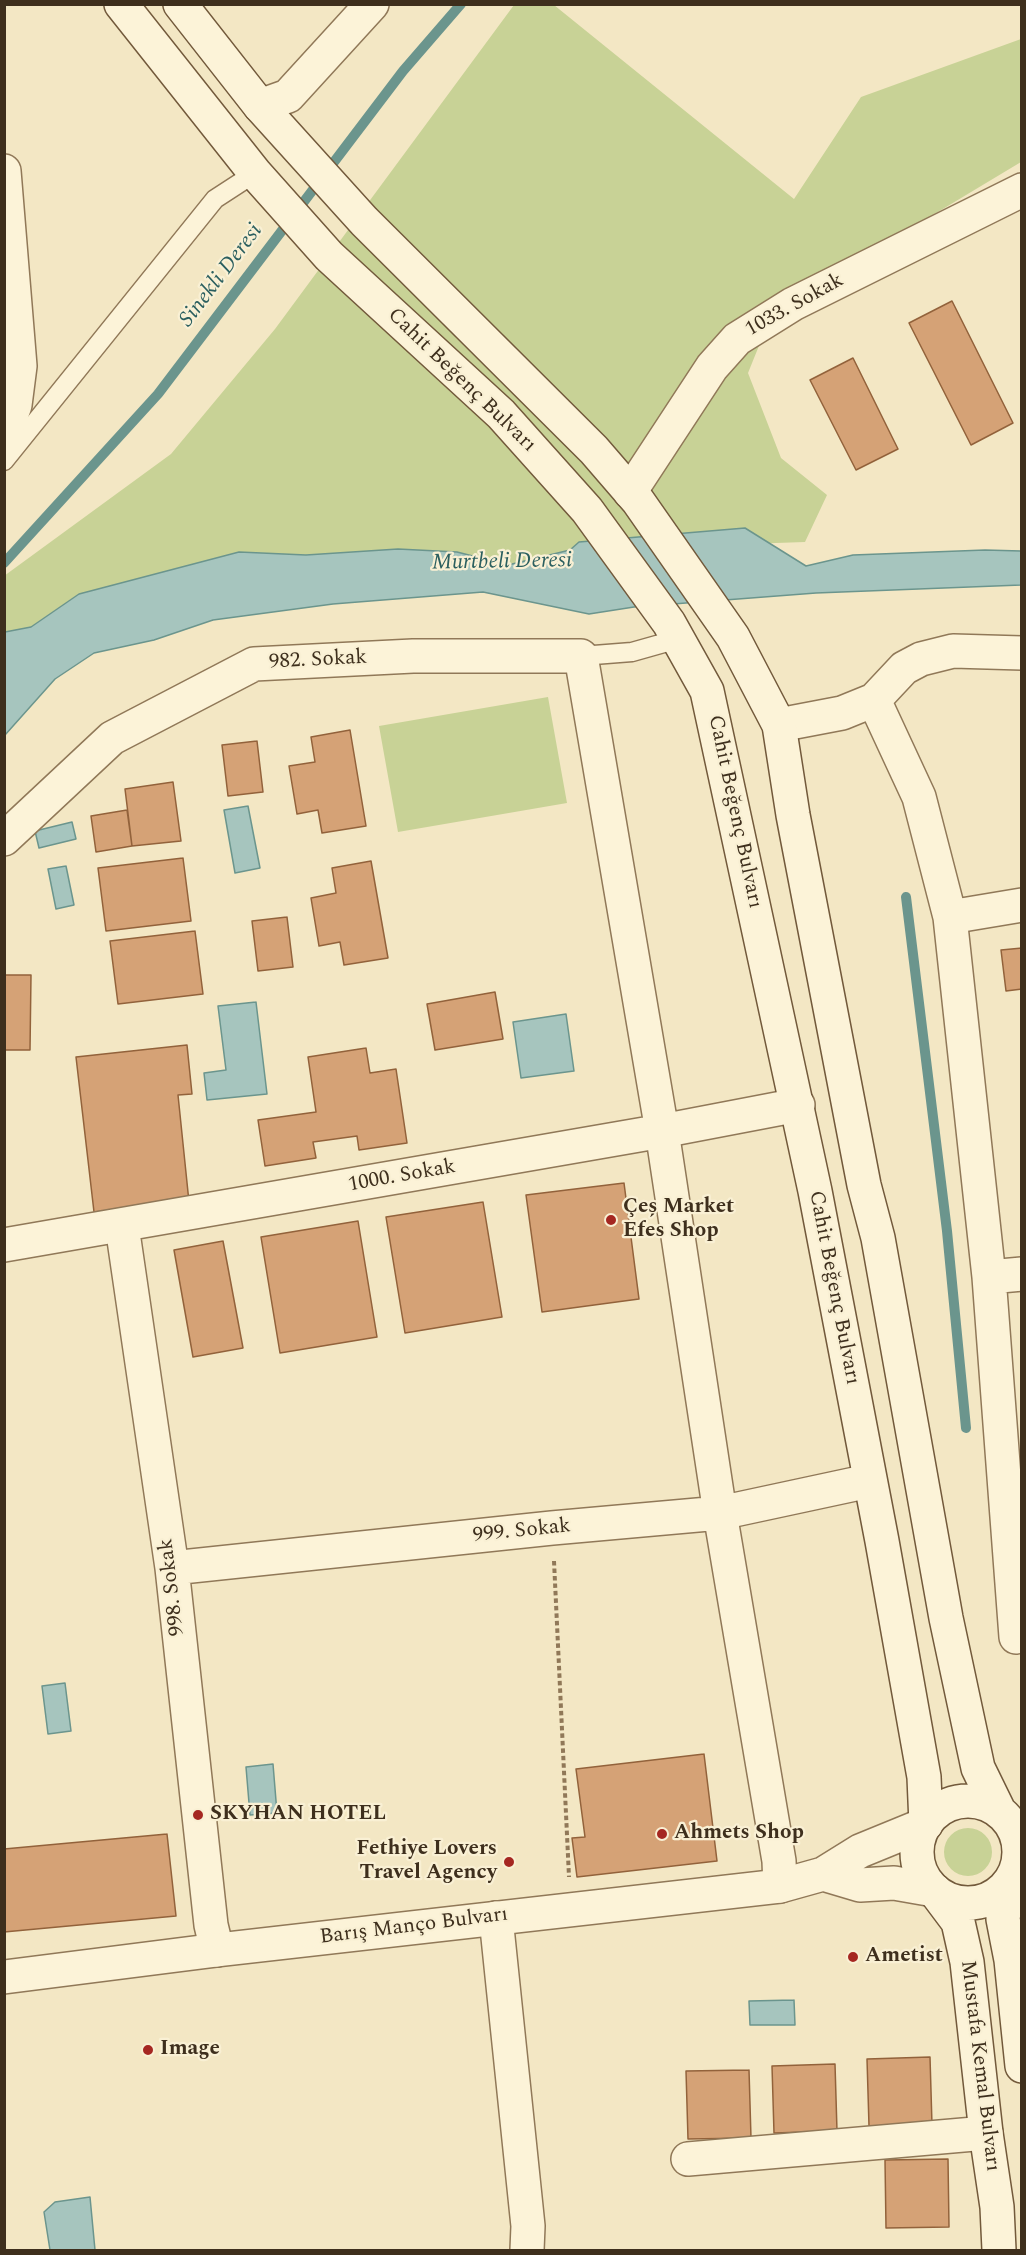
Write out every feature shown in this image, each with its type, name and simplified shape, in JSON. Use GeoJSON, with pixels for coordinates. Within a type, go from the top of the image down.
{"type":"FeatureCollection","features":[{"type":"Feature","properties":{"kind":"street","name":"Cahit Beğenç Bulvarı"},"geometry":{"type":"LineString","coordinates":[[121,4],[263,181],[329,256],[501,414],[587,510],[674,631],[707,691],[798,1105],[882,1541],[924,1777],[926,1824]]}},
{"type":"Feature","properties":{"kind":"street","name":"Cahit Beğenç Bulvarı"},"geometry":{"type":"LineString","coordinates":[[180,4],[260,106],[364,221],[594,450],[634,496],[733,637],[779,725],[793,815],[862,1173],[878,1239],[946,1618],[978,1767],[1010,1813]]}},
{"type":"Feature","properties":{"kind":"street"},"geometry":{"type":"LineString","coordinates":[[260,106],[288,96],[372,4]]}},
{"type":"Feature","properties":{"kind":"street"},"geometry":{"type":"LineString","coordinates":[[4,171],[10,294],[20,366],[15,405],[4,435]]}},
{"type":"Feature","properties":{"kind":"street","name":"1033. Sokak"},"geometry":{"type":"LineString","coordinates":[[634,496],[712,367],[737,339],[793,304],[1022,190]]}},
{"type":"Feature","properties":{"kind":"street"},"geometry":{"type":"LineString","coordinates":[[779,725],[842,713],[874,700],[904,668],[921,659],[953,651],[1022,653]]}},
{"type":"Feature","properties":{"kind":"street","name":"982. Sokak"},"geometry":{"type":"LineString","coordinates":[[4,839],[112,738],[254,664],[413,656],[581,656]]}},
{"type":"Feature","properties":{"kind":"street"},"geometry":{"type":"LineString","coordinates":[[581,656],[662,1131],[720,1513],[779,1861],[780,1886]]}},
{"type":"Feature","properties":{"kind":"street"},"geometry":{"type":"LineString","coordinates":[[874,700],[919,797],[950,917],[988,1277],[1016,1637]]}},
{"type":"Feature","properties":{"kind":"street"},"geometry":{"type":"LineString","coordinates":[[950,917],[1022,905]]}},
{"type":"Feature","properties":{"kind":"street","name":"1000. Sokak"},"geometry":{"type":"LineString","coordinates":[[4,1245],[662,1131],[798,1105]]}},
{"type":"Feature","properties":{"kind":"street","name":"998. Sokak"},"geometry":{"type":"LineString","coordinates":[[122,1226],[172,1568],[211,1925],[217,1950]]}},
{"type":"Feature","properties":{"kind":"street"},"geometry":{"type":"LineString","coordinates":[[988,1277],[1022,1274]]}},
{"type":"Feature","properties":{"kind":"street","name":"999. Sokak"},"geometry":{"type":"LineString","coordinates":[[172,1568],[552,1528],[720,1513],[869,1481]]}},
{"type":"Feature","properties":{"kind":"street"},"geometry":{"type":"LineString","coordinates":[[823,1874],[860,1885],[894,1883],[934,1890],[952,1900],[972,1903],[992,1897],[1015,1881],[1019,1846],[1010,1813],[980,1803],[959,1802],[940,1810],[926,1824],[918,1844],[918,1864],[934,1890]]}},
{"type":"Feature","properties":{"kind":"street","name":"Barış Manço Bulvarı"},"geometry":{"type":"LineString","coordinates":[[4,1977],[217,1950],[780,1886],[823,1874],[860,1851],[926,1824]]}},
{"type":"Feature","properties":{"kind":"street","name":"Mustafa Kemal Bulvarı"},"geometry":{"type":"LineString","coordinates":[[1015,1881],[1003,1919],[1011,1960],[1022,2066]]}},
{"type":"Feature","properties":{"kind":"street","name":"Mustafa Kemal Bulvarı"},"geometry":{"type":"LineString","coordinates":[[934,1890],[958,1922],[967,1962],[986,2133],[997,2207],[999,2250]]}},
{"type":"Feature","properties":{"kind":"street"},"geometry":{"type":"LineString","coordinates":[[496,1918],[528,2226],[527,2250]]}},
{"type":"Feature","properties":{"kind":"street"},"geometry":{"type":"LineString","coordinates":[[688,2159],[986,2133]]}},
{"type":"Feature","properties":{"kind":"lane"},"geometry":{"type":"LineString","coordinates":[[4,461],[215,199],[263,181]]}},
{"type":"Feature","properties":{"kind":"lane"},"geometry":{"type":"LineString","coordinates":[[581,656],[632,652],[674,631]]}},
{"type":"Feature","properties":{"kind":"path"},"geometry":{"type":"LineString","coordinates":[[552,1528],[569,1883]]}},
{"type":"Feature","properties":{"kind":"green space"},"geometry":{"type":"Polygon","coordinates":[[[514,5],[554,5],[794,199],[861,97],[1021,39],[1021,162],[773,311],[748,373],[781,458],[827,495],[805,542],[570,550],[508,565],[457,552],[306,555],[239,552],[79,594],[31,627],[5,632],[4,576],[171,454],[275,329],[514,5]]]}},
{"type":"Feature","properties":{"kind":"green space"},"geometry":{"type":"Polygon","coordinates":[[[548,697],[567,803],[398,832],[379,726],[548,697]]]}},
{"type":"Feature","properties":{"kind":"green space"},"geometry":{"type":"Polygon","coordinates":[[[968,1828],[985,1835],[992,1852],[985,1869],[968,1876],[951,1869],[944,1852],[951,1835],[968,1828]]]}},
{"type":"Feature","properties":{"kind":"water"},"geometry":{"type":"Polygon","coordinates":[[[745,528],[806,566],[853,555],[985,550],[1021,551],[1021,585],[816,593],[634,607],[589,614],[483,592],[333,604],[213,620],[154,640],[94,653],[55,679],[5,735],[5,632],[31,627],[79,594],[239,552],[306,555],[398,549],[457,552],[508,565],[570,550],[579,542],[745,528]]]}},
{"type":"Feature","properties":{"kind":"water"},"geometry":{"type":"Polygon","coordinates":[[[248,806],[260,868],[235,873],[224,810],[248,806]]]}},
{"type":"Feature","properties":{"kind":"water"},"geometry":{"type":"Polygon","coordinates":[[[72,822],[76,839],[39,848],[35,831],[72,822]]]}},
{"type":"Feature","properties":{"kind":"water"},"geometry":{"type":"Polygon","coordinates":[[[66,866],[74,905],[56,909],[48,869],[66,866]]]}},
{"type":"Feature","properties":{"kind":"water"},"geometry":{"type":"Polygon","coordinates":[[[256,1002],[267,1094],[207,1100],[204,1073],[226,1070],[218,1006],[256,1002]]]}},
{"type":"Feature","properties":{"kind":"water"},"geometry":{"type":"Polygon","coordinates":[[[566,1014],[574,1071],[521,1078],[513,1022],[566,1014]]]}},
{"type":"Feature","properties":{"kind":"water"},"geometry":{"type":"Polygon","coordinates":[[[65,1683],[71,1731],[48,1734],[42,1686],[65,1683]]]}},
{"type":"Feature","properties":{"kind":"water"},"geometry":{"type":"Polygon","coordinates":[[[273,1764],[277,1813],[250,1815],[246,1767],[273,1764]]]}},
{"type":"Feature","properties":{"kind":"water"},"geometry":{"type":"Polygon","coordinates":[[[794,2000],[795,2025],[750,2025],[749,2001],[794,2000]]]}},
{"type":"Feature","properties":{"kind":"water"},"geometry":{"type":"Polygon","coordinates":[[[90,2197],[95,2250],[50,2250],[44,2212],[55,2202],[90,2197]]]}},
{"type":"Feature","properties":{"kind":"building"},"geometry":{"type":"Polygon","coordinates":[[[952,301],[1013,423],[971,445],[909,323],[952,301]]]}},
{"type":"Feature","properties":{"kind":"building"},"geometry":{"type":"Polygon","coordinates":[[[853,358],[898,449],[856,470],[810,380],[853,358]]]}},
{"type":"Feature","properties":{"kind":"building"},"geometry":{"type":"Polygon","coordinates":[[[350,730],[366,826],[322,833],[318,810],[297,814],[289,766],[315,762],[311,737],[350,730]]]}},
{"type":"Feature","properties":{"kind":"building"},"geometry":{"type":"Polygon","coordinates":[[[257,741],[263,792],[228,796],[222,745],[257,741]]]}},
{"type":"Feature","properties":{"kind":"building"},"geometry":{"type":"Polygon","coordinates":[[[173,782],[181,841],[132,846],[125,789],[173,782]]]}},
{"type":"Feature","properties":{"kind":"building"},"geometry":{"type":"Polygon","coordinates":[[[127,810],[132,846],[96,852],[91,816],[127,810]]]}},
{"type":"Feature","properties":{"kind":"building"},"geometry":{"type":"Polygon","coordinates":[[[183,858],[191,921],[106,931],[98,868],[183,858]]]}},
{"type":"Feature","properties":{"kind":"building"},"geometry":{"type":"Polygon","coordinates":[[[371,861],[388,958],[344,965],[340,942],[319,946],[311,898],[336,893],[332,868],[371,861]]]}},
{"type":"Feature","properties":{"kind":"building"},"geometry":{"type":"Polygon","coordinates":[[[287,917],[293,967],[258,971],[252,921],[287,917]]]}},
{"type":"Feature","properties":{"kind":"building"},"geometry":{"type":"Polygon","coordinates":[[[195,931],[203,994],[118,1004],[110,941],[195,931]]]}},
{"type":"Feature","properties":{"kind":"building"},"geometry":{"type":"Polygon","coordinates":[[[1022,948],[1022,989],[1006,991],[1001,950],[1022,948]]]}},
{"type":"Feature","properties":{"kind":"building"},"geometry":{"type":"Polygon","coordinates":[[[4,975],[31,975],[30,1050],[4,1050],[4,975]]]}},
{"type":"Feature","properties":{"kind":"building"},"geometry":{"type":"Polygon","coordinates":[[[495,992],[503,1039],[435,1050],[427,1004],[495,992]]]}},
{"type":"Feature","properties":{"kind":"building"},"geometry":{"type":"Polygon","coordinates":[[[187,1045],[192,1094],[178,1095],[189,1202],[94,1212],[76,1057],[187,1045]]]}},
{"type":"Feature","properties":{"kind":"building"},"geometry":{"type":"Polygon","coordinates":[[[366,1048],[370,1073],[396,1069],[407,1143],[359,1150],[357,1136],[313,1142],[316,1158],[265,1166],[258,1120],[316,1112],[308,1057],[366,1048]]]}},
{"type":"Feature","properties":{"kind":"building"},"geometry":{"type":"Polygon","coordinates":[[[624,1183],[639,1299],[542,1312],[526,1195],[624,1183]]]}},
{"type":"Feature","properties":{"kind":"building"},"geometry":{"type":"Polygon","coordinates":[[[483,1202],[502,1317],[405,1333],[386,1217],[483,1202]]]}},
{"type":"Feature","properties":{"kind":"building"},"geometry":{"type":"Polygon","coordinates":[[[358,1221],[377,1337],[280,1353],[261,1237],[358,1221]]]}},
{"type":"Feature","properties":{"kind":"building"},"geometry":{"type":"Polygon","coordinates":[[[223,1241],[243,1348],[193,1357],[174,1250],[223,1241]]]}},
{"type":"Feature","properties":{"kind":"building"},"geometry":{"type":"Polygon","coordinates":[[[704,1754],[717,1861],[577,1877],[572,1838],[585,1837],[576,1769],[704,1754]]]}},
{"type":"Feature","properties":{"kind":"building"},"geometry":{"type":"Polygon","coordinates":[[[167,1834],[176,1916],[4,1932],[4,1849],[167,1834]]]}},
{"type":"Feature","properties":{"kind":"building"},"geometry":{"type":"Polygon","coordinates":[[[930,2057],[932,2125],[869,2126],[867,2059],[930,2057]]]}},
{"type":"Feature","properties":{"kind":"building"},"geometry":{"type":"Polygon","coordinates":[[[835,2064],[837,2131],[774,2133],[772,2066],[835,2064]]]}},
{"type":"Feature","properties":{"kind":"building"},"geometry":{"type":"Polygon","coordinates":[[[749,2070],[751,2138],[688,2139],[686,2071],[749,2070]]]}},
{"type":"Feature","properties":{"kind":"building"},"geometry":{"type":"Polygon","coordinates":[[[948,2159],[949,2227],[886,2228],[885,2160],[948,2159]]]}},
{"type":"Feature","properties":{"kind":"waterway","name":"Sinekli Deresi"},"geometry":{"type":"LineString","coordinates":[[4,563],[158,394],[403,71],[461,4]]}},
{"type":"Feature","properties":{"kind":"waterway"},"geometry":{"type":"LineString","coordinates":[[906,897],[947,1231],[966,1428]]}},
{"type":"Feature","properties":{"kind":"place","name":"Çeș Market Efes Shop"},"geometry":{"type":"Point","coordinates":[611,1220]}},
{"type":"Feature","properties":{"kind":"place","name":"SKYHAN HOTEL"},"geometry":{"type":"Point","coordinates":[198,1815]}},
{"type":"Feature","properties":{"kind":"place","name":"Ahmets Shop"},"geometry":{"type":"Point","coordinates":[662,1834]}},
{"type":"Feature","properties":{"kind":"place","name":"Fethiye Lovers Travel Agency"},"geometry":{"type":"Point","coordinates":[509,1862]}},
{"type":"Feature","properties":{"kind":"place","name":"Ametist"},"geometry":{"type":"Point","coordinates":[853,1957]}},
{"type":"Feature","properties":{"kind":"place","name":"Image"},"geometry":{"type":"Point","coordinates":[148,2050]}},
{"type":"Feature","properties":{"kind":"water label","name":"Murtbeli Deresi"},"geometry":{"type":"Point","coordinates":[502,563]}}]}
